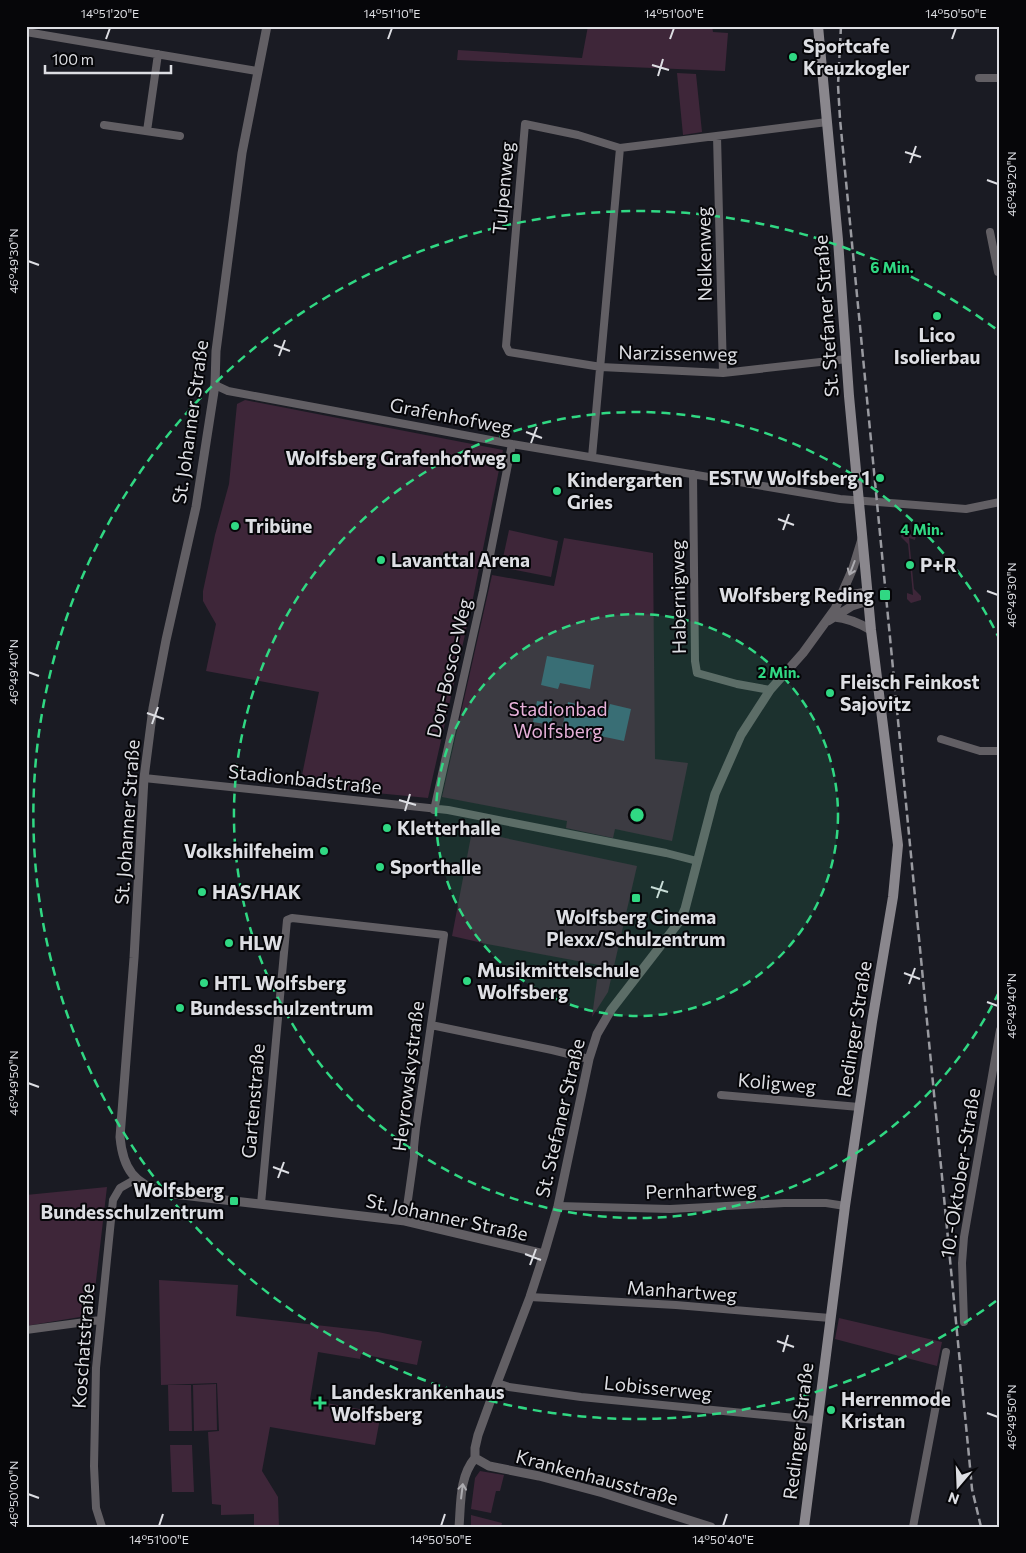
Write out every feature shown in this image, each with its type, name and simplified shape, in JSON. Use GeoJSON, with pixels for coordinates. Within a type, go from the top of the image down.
{"type":"FeatureCollection","features":[{"type":"Feature","properties":{"kind":"main road","name":"St. Stefaner Straße"},"geometry":{"type":"LineString","coordinates":[[818,26],[849,396],[863,536]]}},
{"type":"Feature","properties":{"kind":"main road","name":"Redinger Straße"},"geometry":{"type":"LineString","coordinates":[[804,1527],[816,1420],[845,1206],[872,1022],[893,897],[898,845],[871,630],[863,536]]}},
{"type":"Feature","properties":{"kind":"street","name":"St. Johanner Straße"},"geometry":{"type":"LineString","coordinates":[[267,26],[257,71],[234,209],[216,351],[215,385],[196,507],[166,640],[153,708],[144,778],[134,958],[120,1137],[124,1161],[136,1179],[145,1186],[165,1193],[405,1221],[544,1254]]}},
{"type":"Feature","properties":{"kind":"street"},"geometry":{"type":"LineString","coordinates":[[26,32],[257,71]]}},
{"type":"Feature","properties":{"kind":"street"},"geometry":{"type":"LineString","coordinates":[[147,131],[158,54]]}},
{"type":"Feature","properties":{"kind":"street"},"geometry":{"type":"LineString","coordinates":[[979,78],[1000,78]]}},
{"type":"Feature","properties":{"kind":"street","name":"Tulpenweg"},"geometry":{"type":"LineString","coordinates":[[509,352],[506,346],[525,124],[578,135],[620,148],[827,122]]}},
{"type":"Feature","properties":{"kind":"street"},"geometry":{"type":"LineString","coordinates":[[104,124],[180,136]]}},
{"type":"Feature","properties":{"kind":"street","name":"Nelkenweg"},"geometry":{"type":"LineString","coordinates":[[717,136],[723,373]]}},
{"type":"Feature","properties":{"kind":"street"},"geometry":{"type":"LineString","coordinates":[[592,457],[620,148]]}},
{"type":"Feature","properties":{"kind":"street"},"geometry":{"type":"LineString","coordinates":[[990,232],[998,272],[1000,272]]}},
{"type":"Feature","properties":{"kind":"street","name":"Narzissenweg"},"geometry":{"type":"LineString","coordinates":[[509,352],[601,367],[723,373],[847,359]]}},
{"type":"Feature","properties":{"kind":"street","name":"Grafenhofweg"},"geometry":{"type":"LineString","coordinates":[[215,385],[228,391],[512,444],[860,501],[966,509],[1000,502]]}},
{"type":"Feature","properties":{"kind":"street","name":"Don-Bosco-Weg"},"geometry":{"type":"LineString","coordinates":[[434,810],[483,591],[512,444]]}},
{"type":"Feature","properties":{"kind":"street","name":"Habernigweg"},"geometry":{"type":"LineString","coordinates":[[693,474],[695,653],[697,673],[737,684],[770,690]]}},
{"type":"Feature","properties":{"kind":"street","name":"St. Stefaner Straße"},"geometry":{"type":"LineString","coordinates":[[459,1527],[463,1483],[468,1466],[475,1458],[475,1448],[497,1383],[530,1298],[558,1206],[589,1059],[597,1034],[604,1020],[679,922],[685,909],[715,794],[741,735],[770,690],[803,653],[834,609],[852,568],[863,536]]}},
{"type":"Feature","properties":{"kind":"street"},"geometry":{"type":"LineString","coordinates":[[839,599],[849,595],[868,596]]}},
{"type":"Feature","properties":{"kind":"street","name":"St. Stefaner Straße"},"geometry":{"type":"LineString","coordinates":[[822,626],[868,596]]}},
{"type":"Feature","properties":{"kind":"street"},"geometry":{"type":"LineString","coordinates":[[834,617],[851,620],[871,630]]}},
{"type":"Feature","properties":{"kind":"street"},"geometry":{"type":"LineString","coordinates":[[941,740],[980,751],[1000,751]]}},
{"type":"Feature","properties":{"kind":"street","name":"Stadionbadstraße"},"geometry":{"type":"LineString","coordinates":[[144,778],[448,810],[666,853],[697,861]]}},
{"type":"Feature","properties":{"kind":"street","name":"Gartenstraße"},"geometry":{"type":"LineString","coordinates":[[260,1204],[287,920],[292,918],[444,936]]}},
{"type":"Feature","properties":{"kind":"street","name":"Heyrowskystraße"},"geometry":{"type":"LineString","coordinates":[[405,1221],[444,936]]}},
{"type":"Feature","properties":{"kind":"street"},"geometry":{"type":"LineString","coordinates":[[431,1025],[589,1059]]}},
{"type":"Feature","properties":{"kind":"street","name":"10.-Oktober-Straße"},"geometry":{"type":"LineString","coordinates":[[964,1322],[962,1263],[964,1237],[1000,1030]]}},
{"type":"Feature","properties":{"kind":"street","name":"Koligweg"},"geometry":{"type":"LineString","coordinates":[[721,1095],[860,1107]]}},
{"type":"Feature","properties":{"kind":"street","name":"Koschatstraße"},"geometry":{"type":"LineString","coordinates":[[102,1527],[96,1508],[94,1466],[96,1368],[100,1320],[113,1200],[120,1188],[136,1179]]}},
{"type":"Feature","properties":{"kind":"street","name":"Pernhartweg"},"geometry":{"type":"LineString","coordinates":[[558,1206],[662,1209],[784,1203],[826,1203],[845,1206]]}},
{"type":"Feature","properties":{"kind":"street","name":"Manhartweg"},"geometry":{"type":"LineString","coordinates":[[530,1298],[676,1305],[830,1318]]}},
{"type":"Feature","properties":{"kind":"street"},"geometry":{"type":"LineString","coordinates":[[26,1330],[100,1320]]}},
{"type":"Feature","properties":{"kind":"street"},"geometry":{"type":"LineString","coordinates":[[913,1527],[946,1352]]}},
{"type":"Feature","properties":{"kind":"street","name":"Lobisserweg"},"geometry":{"type":"LineString","coordinates":[[497,1383],[510,1387],[581,1397],[816,1420]]}},
{"type":"Feature","properties":{"kind":"street","name":"Krankenhausstraße"},"geometry":{"type":"LineString","coordinates":[[475,1458],[489,1466],[539,1476],[603,1493],[711,1527]]}},
{"type":"Feature","properties":{"kind":"green space"},"geometry":{"type":"Polygon","coordinates":[[[588,26],[712,26],[713,32],[728,33],[725,71],[457,60],[458,50],[582,58],[588,26]]]}},
{"type":"Feature","properties":{"kind":"green space"},"geometry":{"type":"Polygon","coordinates":[[[677,73],[696,74],[702,132],[683,135],[677,73]]]}},
{"type":"Feature","properties":{"kind":"green space","name":"Lavanttal Arena"},"geometry":{"type":"Polygon","coordinates":[[[245,400],[503,450],[471,608],[428,798],[345,790],[345,783],[301,780],[319,692],[206,671],[216,624],[203,601],[203,591],[215,535],[229,484],[237,404],[245,400]]]}},
{"type":"Feature","properties":{"kind":"green space"},"geometry":{"type":"Polygon","coordinates":[[[906,529],[912,530],[916,535],[915,540],[909,538],[914,589],[921,596],[921,600],[911,603],[907,599],[907,593],[913,595],[908,544],[901,537],[902,532],[906,529]]]}},
{"type":"Feature","properties":{"kind":"green space"},"geometry":{"type":"Polygon","coordinates":[[[509,530],[558,541],[551,577],[501,567],[509,530]]]}},
{"type":"Feature","properties":{"kind":"green space","name":"Stadionbad Wolfsberg"},"geometry":{"type":"Polygon","coordinates":[[[564,538],[653,553],[655,759],[688,763],[672,841],[615,829],[613,838],[566,828],[567,821],[442,797],[492,575],[554,586],[564,538]]]}},
{"type":"Feature","properties":{"kind":"green space"},"geometry":{"type":"Polygon","coordinates":[[[472,831],[637,866],[608,992],[592,1017],[599,965],[452,936],[472,831]]]}},
{"type":"Feature","properties":{"kind":"green space"},"geometry":{"type":"Polygon","coordinates":[[[107,1187],[92,1315],[26,1326],[26,1195],[107,1187]]]}},
{"type":"Feature","properties":{"kind":"green space"},"geometry":{"type":"Polygon","coordinates":[[[159,1280],[238,1285],[236,1316],[378,1332],[422,1341],[417,1365],[361,1354],[360,1359],[318,1352],[310,1400],[381,1413],[375,1445],[270,1427],[262,1471],[278,1497],[279,1527],[254,1527],[254,1514],[221,1515],[221,1505],[212,1504],[208,1432],[219,1431],[217,1383],[161,1385],[159,1280]]]}},
{"type":"Feature","properties":{"kind":"green space"},"geometry":{"type":"Polygon","coordinates":[[[839,1318],[942,1342],[937,1366],[835,1339],[839,1318]]]}},
{"type":"Feature","properties":{"kind":"green space"},"geometry":{"type":"Polygon","coordinates":[[[216,1384],[217,1430],[194,1431],[193,1385],[216,1384]]]}},
{"type":"Feature","properties":{"kind":"green space"},"geometry":{"type":"Polygon","coordinates":[[[168,1385],[191,1385],[192,1431],[169,1431],[168,1385]]]}},
{"type":"Feature","properties":{"kind":"green space"},"geometry":{"type":"Polygon","coordinates":[[[170,1445],[192,1445],[194,1492],[172,1492],[170,1445]]]}},
{"type":"Feature","properties":{"kind":"green space"},"geometry":{"type":"Polygon","coordinates":[[[480,1471],[504,1475],[500,1491],[496,1491],[491,1513],[471,1509],[475,1478],[480,1471]]]}},
{"type":"Feature","properties":{"kind":"green space"},"geometry":{"type":"Polygon","coordinates":[[[471,1515],[502,1523],[501,1527],[471,1527],[471,1515]]]}},
{"type":"Feature","properties":{"kind":"water"},"geometry":{"type":"Polygon","coordinates":[[[547,656],[594,665],[590,689],[560,683],[558,689],[541,685],[547,656]]]}},
{"type":"Feature","properties":{"kind":"water"},"geometry":{"type":"Polygon","coordinates":[[[537,701],[555,704],[551,725],[533,722],[537,701]]]}},
{"type":"Feature","properties":{"kind":"water"},"geometry":{"type":"Polygon","coordinates":[[[568,702],[608,711],[610,704],[631,709],[624,741],[562,728],[568,702]]]}},
{"type":"Feature","properties":{"kind":"railway"},"geometry":{"type":"LineString","coordinates":[[841,26],[838,85],[840,119],[972,1489],[981,1527]]}},
{"type":"Feature","properties":{"kind":"place","name":"Sportcafe Kreuzkogler"},"geometry":{"type":"Point","coordinates":[793,57]}},
{"type":"Feature","properties":{"kind":"place","name":"Lico Isolierbau"},"geometry":{"type":"Point","coordinates":[937,316]}},
{"type":"Feature","properties":{"kind":"place","name":"Wolfsberg Grafenhofweg"},"geometry":{"type":"Point","coordinates":[516,458]}},
{"type":"Feature","properties":{"kind":"place","name":"ESTW Wolfsberg 1"},"geometry":{"type":"Point","coordinates":[880,478]}},
{"type":"Feature","properties":{"kind":"place","name":"Kindergarten Gries"},"geometry":{"type":"Point","coordinates":[557,491]}},
{"type":"Feature","properties":{"kind":"place","name":"Tribüne"},"geometry":{"type":"Point","coordinates":[235,526]}},
{"type":"Feature","properties":{"kind":"place","name":"Lavanttal Arena"},"geometry":{"type":"Point","coordinates":[381,560]}},
{"type":"Feature","properties":{"kind":"place","name":"P+R"},"geometry":{"type":"Point","coordinates":[910,565]}},
{"type":"Feature","properties":{"kind":"place","name":"Wolfsberg Reding"},"geometry":{"type":"Point","coordinates":[885,595]}},
{"type":"Feature","properties":{"kind":"place","name":"Fleisch Feinkost Sajovitz"},"geometry":{"type":"Point","coordinates":[830,693]}},
{"type":"Feature","properties":{"kind":"place","name":"Kletterhalle"},"geometry":{"type":"Point","coordinates":[387,828]}},
{"type":"Feature","properties":{"kind":"place","name":"Volkshilfeheim"},"geometry":{"type":"Point","coordinates":[324,851]}},
{"type":"Feature","properties":{"kind":"place","name":"Sporthalle"},"geometry":{"type":"Point","coordinates":[380,867]}},
{"type":"Feature","properties":{"kind":"place","name":"HAS/HAK"},"geometry":{"type":"Point","coordinates":[202,892]}},
{"type":"Feature","properties":{"kind":"place","name":"Wolfsberg Cinema Plexx/Schulzentrum"},"geometry":{"type":"Point","coordinates":[636,898]}},
{"type":"Feature","properties":{"kind":"place","name":"HLW"},"geometry":{"type":"Point","coordinates":[229,943]}},
{"type":"Feature","properties":{"kind":"place","name":"Musikmittelschule Wolfsberg"},"geometry":{"type":"Point","coordinates":[467,981]}},
{"type":"Feature","properties":{"kind":"place","name":"HTL Wolfsberg"},"geometry":{"type":"Point","coordinates":[204,983]}},
{"type":"Feature","properties":{"kind":"place","name":"Bundesschulzentrum"},"geometry":{"type":"Point","coordinates":[180,1008]}},
{"type":"Feature","properties":{"kind":"place","name":"Wolfsberg Bundesschulzentrum"},"geometry":{"type":"Point","coordinates":[234,1201]}},
{"type":"Feature","properties":{"kind":"place","name":"Landeskrankenhaus Wolfsberg"},"geometry":{"type":"Point","coordinates":[320,1403]}},
{"type":"Feature","properties":{"kind":"place","name":"Herrenmode Kristan"},"geometry":{"type":"Point","coordinates":[831,1410]}}]}
